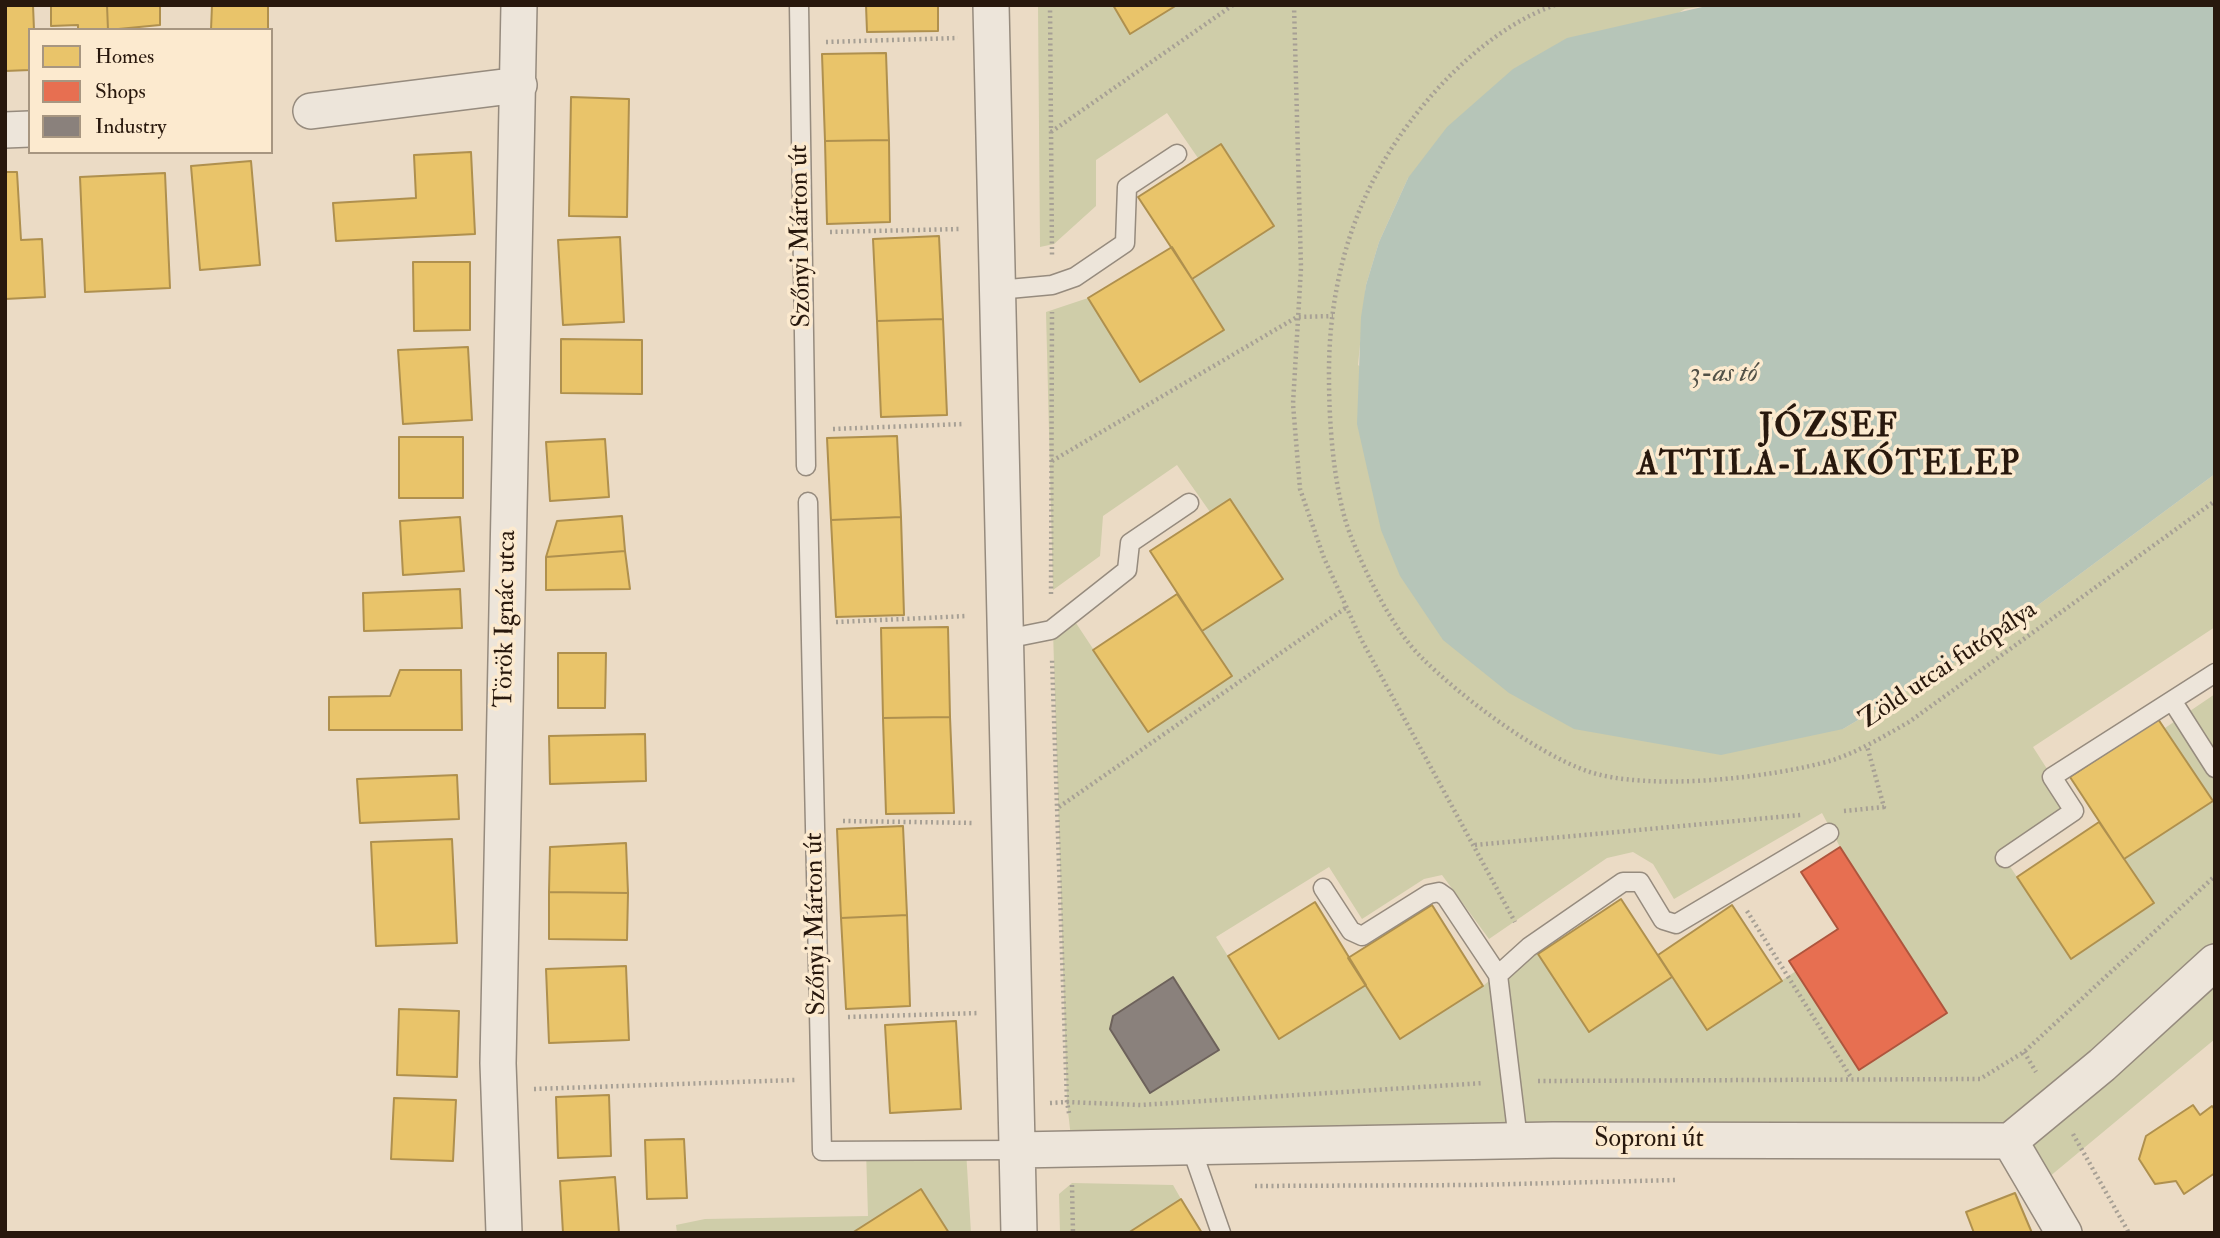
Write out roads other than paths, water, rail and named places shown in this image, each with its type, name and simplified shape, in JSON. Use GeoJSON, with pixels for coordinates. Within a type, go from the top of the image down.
{"type":"FeatureCollection","features":[{"type":"Feature","properties":{"kind":"street","name":"Török Ignác utca"},"geometry":{"type":"LineString","coordinates":[[504,1233],[499,1091],[519,5]]}},
{"type":"Feature","properties":{"kind":"street"},"geometry":{"type":"LineString","coordinates":[[991,5],[1018,1233]]}},
{"type":"Feature","properties":{"kind":"street"},"geometry":{"type":"LineString","coordinates":[[311,111],[519,85]]}},
{"type":"Feature","properties":{"kind":"street"},"geometry":{"type":"LineString","coordinates":[[5,130],[28,129]]}},
{"type":"Feature","properties":{"kind":"street"},"geometry":{"type":"LineString","coordinates":[[2064,1233],[2010,1141],[2054,1101],[2102,1065],[2215,962]]}},
{"type":"Feature","properties":{"kind":"street","name":"Soproni út"},"geometry":{"type":"LineString","coordinates":[[1017,1150],[1518,1140],[2010,1141]]}},
{"type":"Feature","properties":{"kind":"lane","name":"Szőnyi Márton út"},"geometry":{"type":"LineString","coordinates":[[799,5],[806,466]]}},
{"type":"Feature","properties":{"kind":"lane"},"geometry":{"type":"LineString","coordinates":[[998,290],[1052,285],[1075,277],[1125,243],[1127,187],[1177,155]]}},
{"type":"Feature","properties":{"kind":"lane","name":"Szőnyi Márton út"},"geometry":{"type":"LineString","coordinates":[[808,502],[822,1151],[1017,1150]]}},
{"type":"Feature","properties":{"kind":"lane"},"geometry":{"type":"LineString","coordinates":[[1006,639],[1051,630],[1072,617],[1127,570],[1130,542],[1189,503]]}},
{"type":"Feature","properties":{"kind":"lane"},"geometry":{"type":"LineString","coordinates":[[2005,858],[2074,811],[2052,778],[2215,673]]}},
{"type":"Feature","properties":{"kind":"lane"},"geometry":{"type":"LineString","coordinates":[[2173,702],[2215,768]]}},
{"type":"Feature","properties":{"kind":"lane"},"geometry":{"type":"LineString","coordinates":[[1499,975],[1529,947],[1623,882],[1640,882],[1663,920],[1676,923],[1829,833]]}},
{"type":"Feature","properties":{"kind":"lane"},"geometry":{"type":"LineString","coordinates":[[1323,888],[1351,931],[1362,936],[1429,894],[1439,892],[1446,897],[1499,975],[1518,1140]]}},
{"type":"Feature","properties":{"kind":"lane"},"geometry":{"type":"LineString","coordinates":[[1191,1147],[1221,1233]]}},
{"type":"Feature","properties":{"kind":"water","name":"3-as tó"},"geometry":{"type":"Polygon","coordinates":[[[1711,5],[2215,5],[2215,474],[1987,643],[1843,729],[1721,755],[1574,729],[1509,693],[1443,640],[1400,576],[1381,530],[1357,424],[1361,317],[1366,285],[1379,242],[1408,178],[1447,127],[1513,69],[1567,38],[1711,5]]]}},
{"type":"Feature","properties":{"kind":"district","name":"JÓZSEF ATTILA-LAKÓTELEP"},"geometry":{"type":"Point","coordinates":[1829,448]}}]}
